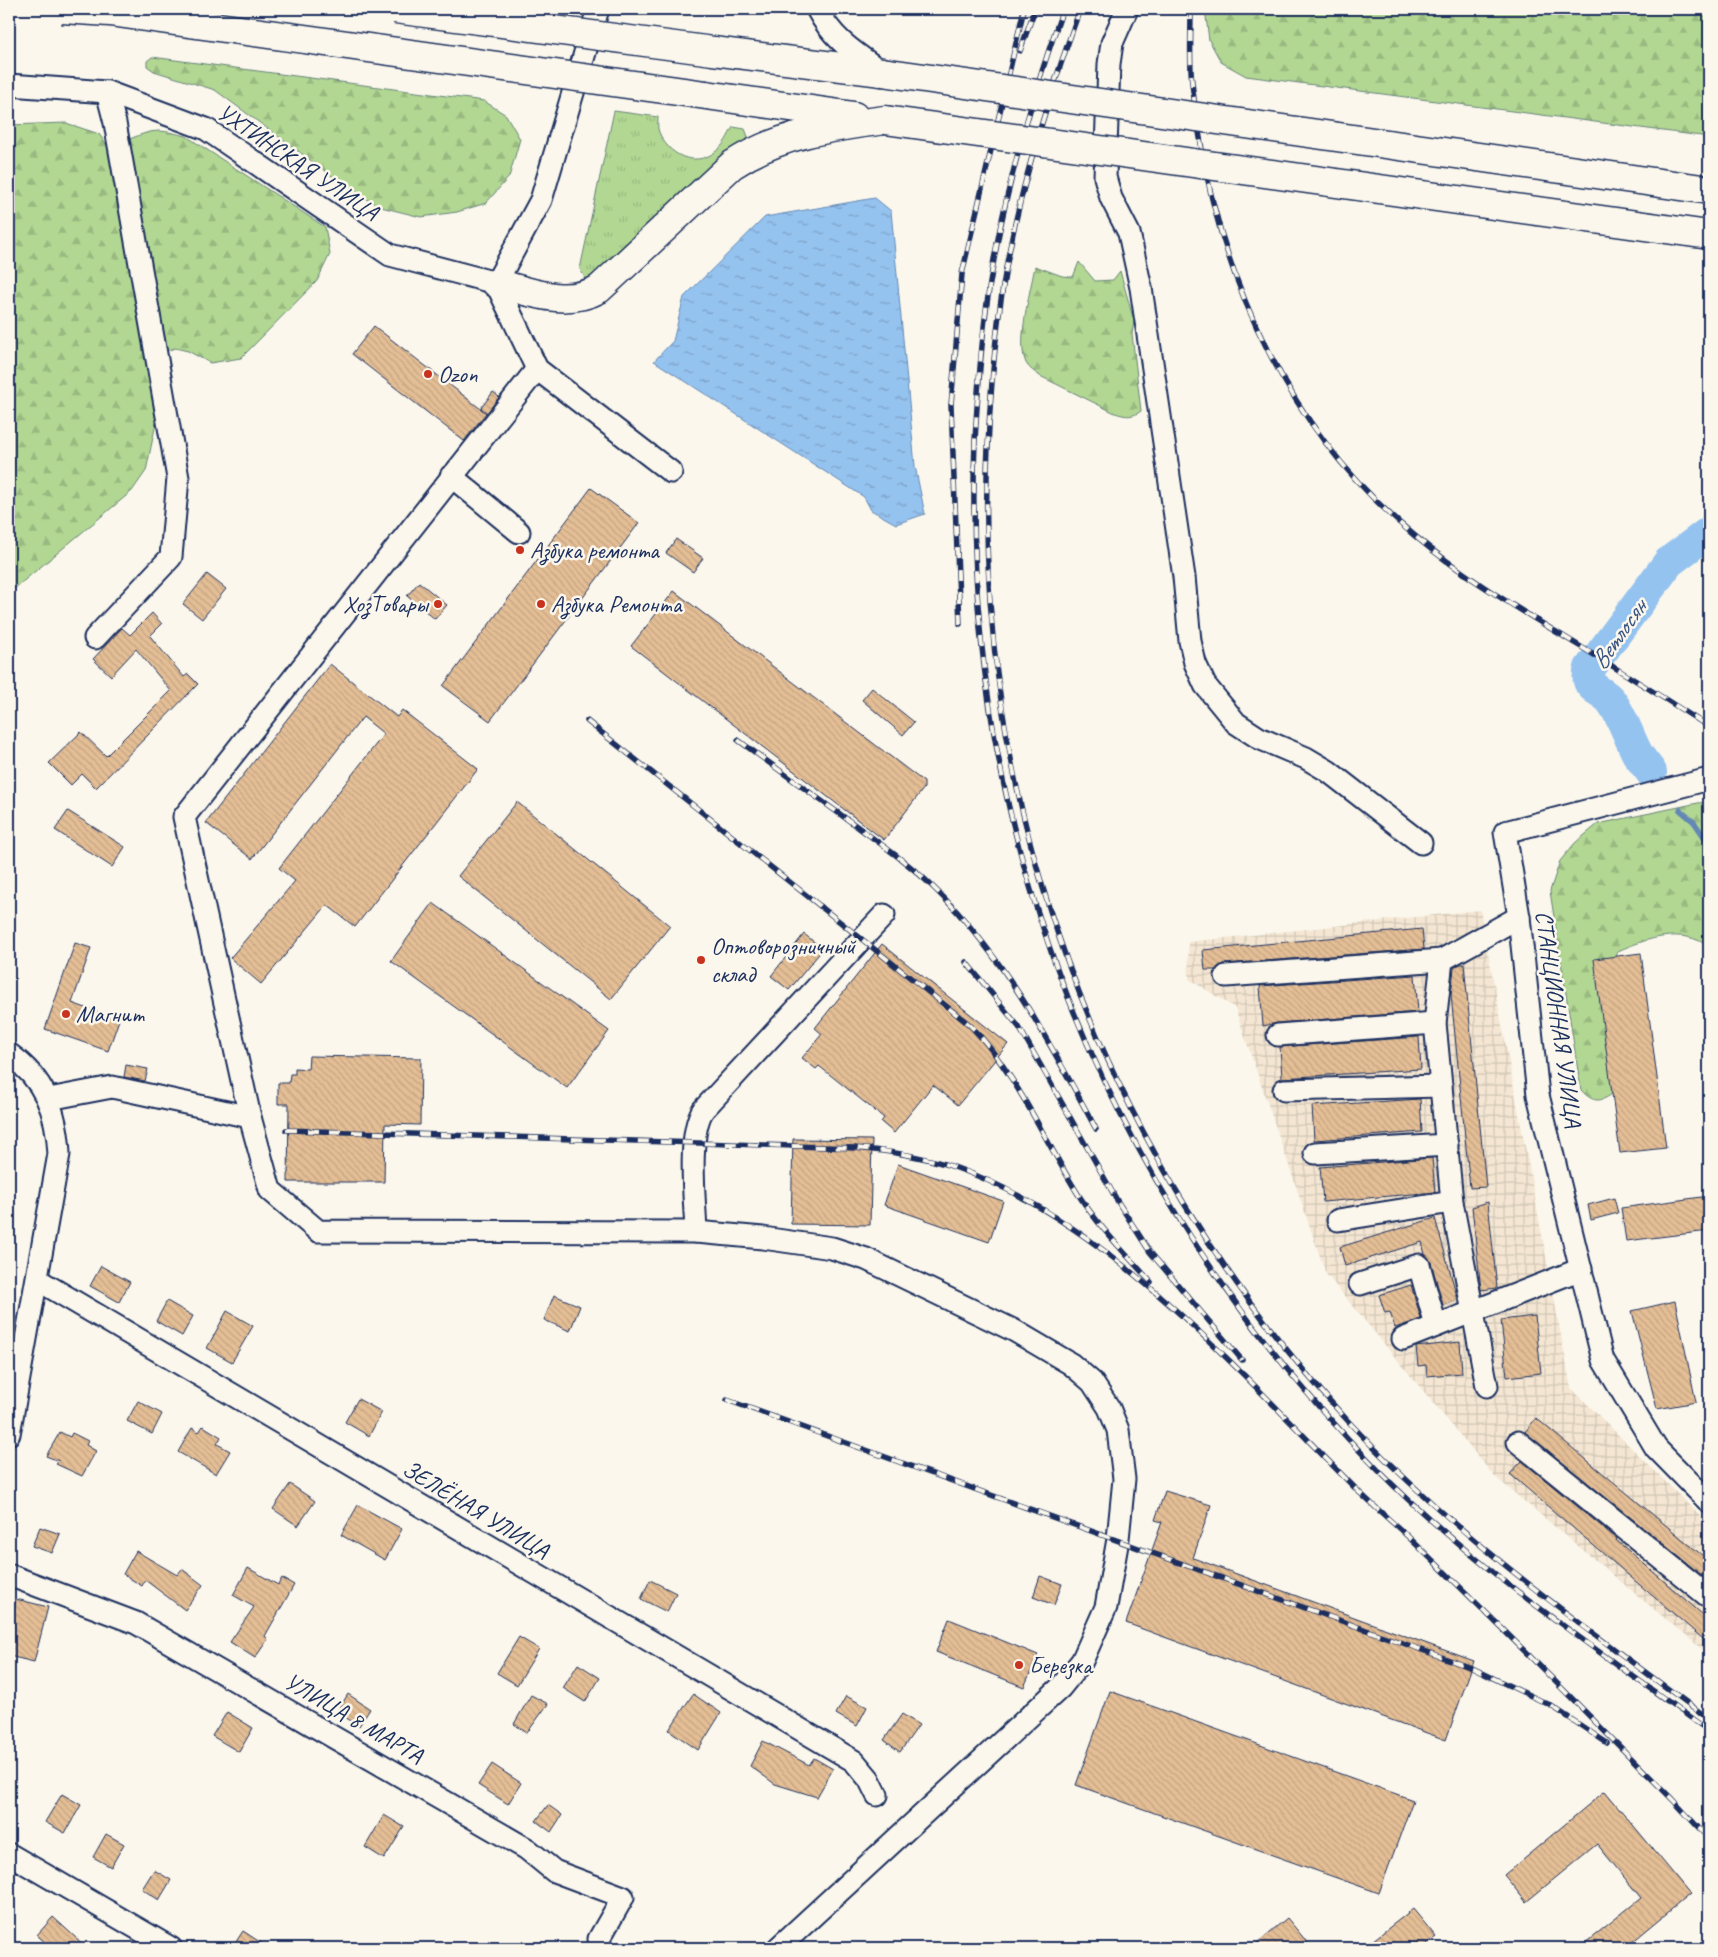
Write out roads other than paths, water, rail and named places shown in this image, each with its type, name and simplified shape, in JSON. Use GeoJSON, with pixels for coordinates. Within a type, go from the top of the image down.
{"type":"FeatureCollection","features":[{"type":"Feature","properties":{"kind":"main road"},"geometry":{"type":"LineString","coordinates":[[62,9],[110,12],[1709,235]]}},
{"type":"Feature","properties":{"kind":"main road"},"geometry":{"type":"LineString","coordinates":[[395,9],[882,72],[1709,190]]}},
{"type":"Feature","properties":{"kind":"main road"},"geometry":{"type":"LineString","coordinates":[[496,283],[555,298],[577,298],[589,294],[599,288],[732,165],[749,154],[766,146],[805,133],[885,120]]}},
{"type":"Feature","properties":{"kind":"street"},"geometry":{"type":"LineString","coordinates":[[598,9],[541,200],[496,283],[537,368],[671,472]]}},
{"type":"Feature","properties":{"kind":"street"},"geometry":{"type":"LineString","coordinates":[[817,9],[830,31],[842,45],[882,72]]}},
{"type":"Feature","properties":{"kind":"street"},"geometry":{"type":"LineString","coordinates":[[1127,9],[1112,43],[1109,64],[1105,177],[1111,198],[1129,233],[1141,288],[1184,577],[1190,641],[1196,663],[1205,685],[1236,723],[1259,738],[1306,758],[1328,771],[1421,843]]}},
{"type":"Feature","properties":{"kind":"street","name":"УХТИНСКАЯ УЛИЦА"},"geometry":{"type":"LineString","coordinates":[[9,85],[107,92],[206,129],[390,255],[496,283]]}},
{"type":"Feature","properties":{"kind":"street"},"geometry":{"type":"LineString","coordinates":[[95,638],[171,558],[178,478],[115,123],[107,92]]}},
{"type":"Feature","properties":{"kind":"street"},"geometry":{"type":"LineString","coordinates":[[537,368],[184,816],[250,1118],[270,1190],[318,1231],[696,1232],[796,1242],[866,1259],[1015,1331],[1071,1364],[1092,1382],[1109,1408],[1118,1430],[1121,1452],[1124,1479],[1122,1506],[1106,1607],[1082,1661],[1060,1688],[778,1948]]}},
{"type":"Feature","properties":{"kind":"street"},"geometry":{"type":"LineString","coordinates":[[451,476],[519,532]]}},
{"type":"Feature","properties":{"kind":"street","name":"СТАНЦИОННАЯ УЛИЦА"},"geometry":{"type":"LineString","coordinates":[[1709,779],[1505,832],[1519,917],[1538,1095],[1603,1360],[1656,1448],[1709,1502]]}},
{"type":"Feature","properties":{"kind":"street"},"geometry":{"type":"LineString","coordinates":[[696,1232],[694,1142],[698,1118],[884,915]]}},
{"type":"Feature","properties":{"kind":"street"},"geometry":{"type":"LineString","coordinates":[[1226,976],[1442,960],[1519,917]]}},
{"type":"Feature","properties":{"kind":"street"},"geometry":{"type":"LineString","coordinates":[[1442,960],[1435,1023],[1452,1202],[1487,1386]]}},
{"type":"Feature","properties":{"kind":"street"},"geometry":{"type":"LineString","coordinates":[[1278,1035],[1435,1023]]}},
{"type":"Feature","properties":{"kind":"street"},"geometry":{"type":"LineString","coordinates":[[9,1054],[30,1072],[49,1099],[55,1118],[59,1154],[9,1434]]}},
{"type":"Feature","properties":{"kind":"street"},"geometry":{"type":"LineString","coordinates":[[1284,1090],[1441,1086]]}},
{"type":"Feature","properties":{"kind":"street"},"geometry":{"type":"LineString","coordinates":[[49,1099],[112,1087],[250,1118]]}},
{"type":"Feature","properties":{"kind":"street"},"geometry":{"type":"LineString","coordinates":[[1315,1153],[1447,1145]]}},
{"type":"Feature","properties":{"kind":"street"},"geometry":{"type":"LineString","coordinates":[[1338,1220],[1452,1202]]}},
{"type":"Feature","properties":{"kind":"street"},"geometry":{"type":"LineString","coordinates":[[1360,1284],[1420,1265],[1436,1326]]}},
{"type":"Feature","properties":{"kind":"street"},"geometry":{"type":"LineString","coordinates":[[1403,1339],[1581,1269]]}},
{"type":"Feature","properties":{"kind":"street","name":"ЗЕЛЁНАЯ УЛИЦА"},"geometry":{"type":"LineString","coordinates":[[38,1280],[854,1761],[869,1779],[877,1795]]}},
{"type":"Feature","properties":{"kind":"street"},"geometry":{"type":"LineString","coordinates":[[1518,1442],[1709,1597]]}},
{"type":"Feature","properties":{"kind":"street","name":"УЛИЦА 8 МАРТА"},"geometry":{"type":"LineString","coordinates":[[9,1575],[136,1623],[518,1844],[554,1871],[623,1897],[598,1939]]}},
{"type":"Feature","properties":{"kind":"street"},"geometry":{"type":"LineString","coordinates":[[9,1854],[171,1948]]}},
{"type":"Feature","properties":{"kind":"water"},"geometry":{"type":"Polygon","coordinates":[[[875,198],[891,211],[915,466],[925,514],[896,524],[871,510],[864,497],[654,361],[673,341],[684,297],[765,217],[875,198]]]}},
{"type":"Feature","properties":{"kind":"waterway","name":"Ветлосян"},"geometry":{"type":"LineString","coordinates":[[1651,772],[1637,753],[1615,707],[1607,697],[1591,685],[1588,675],[1590,668],[1669,562],[1709,532]]}},
{"type":"Feature","properties":{"kind":"waterway","name":"Ветлосян"},"geometry":{"type":"LineString","coordinates":[[1680,810],[1694,822],[1709,844]]}},
{"type":"Feature","properties":{"kind":"railway"},"geometry":{"type":"LineString","coordinates":[[960,624],[951,405],[962,274],[1024,9]]}},
{"type":"Feature","properties":{"kind":"railway"},"geometry":{"type":"LineString","coordinates":[[1020,51],[1035,9]]}},
{"type":"Feature","properties":{"kind":"railway"},"geometry":{"type":"LineString","coordinates":[[1063,9],[1041,73],[1022,138],[998,238],[983,334],[975,441],[977,586],[993,727],[1024,865],[1068,998],[1126,1125],[1197,1247],[1281,1362],[1378,1470],[1455,1541],[1538,1607],[1709,1731]]}},
{"type":"Feature","properties":{"kind":"railway"},"geometry":{"type":"LineString","coordinates":[[1080,9],[1038,137],[1020,202],[1006,268],[997,327],[989,426],[988,563],[1001,699],[1027,831],[1067,960],[1119,1084],[1184,1203],[1260,1316],[1348,1421],[1389,1463],[1476,1541],[1568,1614],[1709,1719]]}},
{"type":"Feature","properties":{"kind":"railway"},"geometry":{"type":"LineString","coordinates":[[1191,9],[1191,62],[1194,101],[1210,189],[1225,246],[1245,301],[1270,354],[1299,405],[1333,452],[1372,496],[1434,552],[1517,608],[1709,727]]}},
{"type":"Feature","properties":{"kind":"railway"},"geometry":{"type":"LineString","coordinates":[[587,721],[970,1025],[1002,1064],[1086,1206],[1113,1240],[1151,1282]]}},
{"type":"Feature","properties":{"kind":"railway"},"geometry":{"type":"LineString","coordinates":[[738,740],[904,862],[934,888],[959,914],[983,942],[1024,1002],[1062,1065],[1096,1129]]}},
{"type":"Feature","properties":{"kind":"railway"},"geometry":{"type":"LineString","coordinates":[[966,962],[1019,1027],[1118,1202],[1150,1252],[1242,1360]]}},
{"type":"Feature","properties":{"kind":"railway"},"geometry":{"type":"LineString","coordinates":[[286,1130],[855,1148],[905,1154],[942,1163],[1012,1192],[1067,1225],[1121,1264],[1222,1353],[1359,1492],[1485,1612],[1672,1799],[1709,1839]]}},
{"type":"Feature","properties":{"kind":"railway"},"geometry":{"type":"LineString","coordinates":[[727,1400],[1472,1668],[1550,1705],[1607,1743]]}},
{"type":"Feature","properties":{"kind":"place","name":"Ozon"},"geometry":{"type":"Point","coordinates":[428,374]}},
{"type":"Feature","properties":{"kind":"place","name":"Азбука ремонта"},"geometry":{"type":"Point","coordinates":[520,550]}},
{"type":"Feature","properties":{"kind":"place","name":"ХозТовары"},"geometry":{"type":"Point","coordinates":[438,604]}},
{"type":"Feature","properties":{"kind":"place","name":"Азбука Ремонта"},"geometry":{"type":"Point","coordinates":[541,604]}},
{"type":"Feature","properties":{"kind":"place","name":"Оптоворозничный склад"},"geometry":{"type":"Point","coordinates":[701,960]}},
{"type":"Feature","properties":{"kind":"place","name":"Магнит"},"geometry":{"type":"Point","coordinates":[66,1014]}},
{"type":"Feature","properties":{"kind":"place","name":"Березка"},"geometry":{"type":"Point","coordinates":[1019,1665]}}]}
